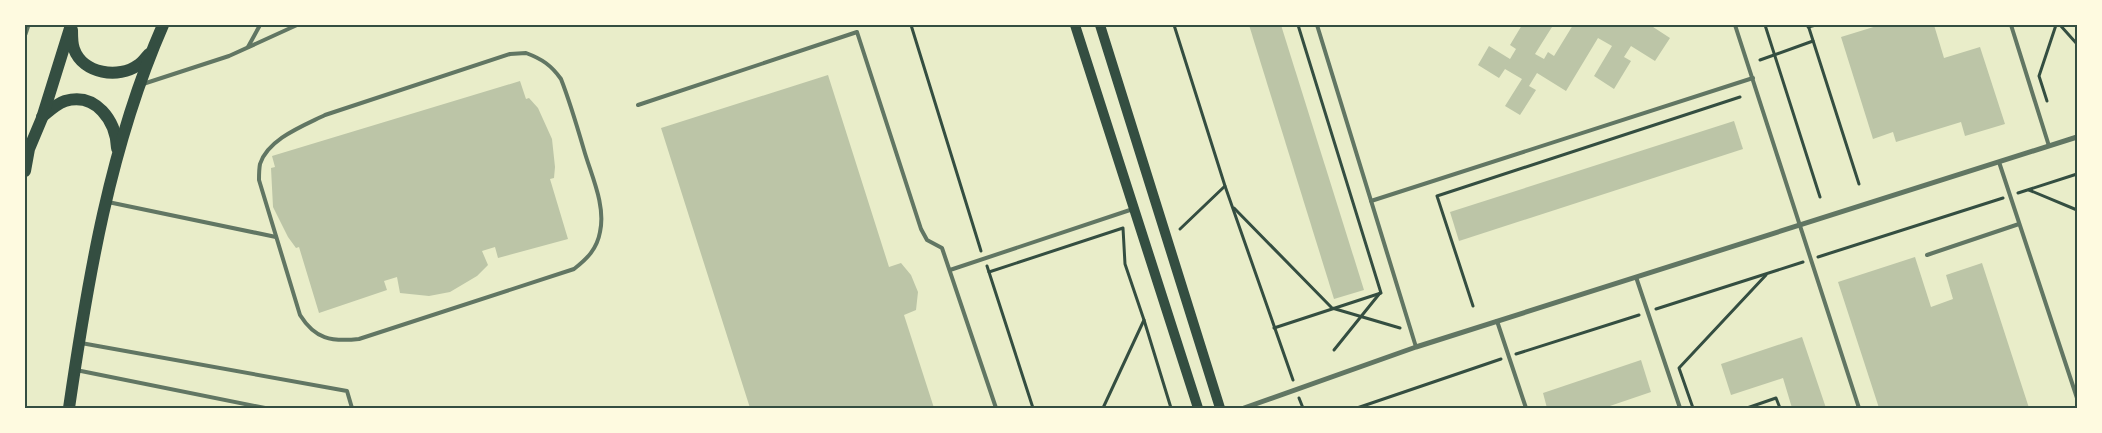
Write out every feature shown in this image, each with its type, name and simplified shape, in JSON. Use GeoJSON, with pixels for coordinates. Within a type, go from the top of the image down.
{"type":"FeatureCollection","features":[{"type":"Feature","properties":{"kind":"main road"},"geometry":{"type":"LineString","coordinates":[[71,25],[74,50],[83,62],[94,70],[109,73],[123,72],[138,66],[152,51]]}},
{"type":"Feature","properties":{"kind":"main road"},"geometry":{"type":"LineString","coordinates":[[25,171],[29,149],[42,118],[71,25]]}},
{"type":"Feature","properties":{"kind":"main road"},"geometry":{"type":"LineString","coordinates":[[69,408],[79,343],[117,154],[139,85],[163,25]]}},
{"type":"Feature","properties":{"kind":"main road"},"geometry":{"type":"LineString","coordinates":[[1075,25],[1198,408]]}},
{"type":"Feature","properties":{"kind":"main road"},"geometry":{"type":"LineString","coordinates":[[1100,25],[1220,408]]}},
{"type":"Feature","properties":{"kind":"main road"},"geometry":{"type":"LineString","coordinates":[[42,118],[54,106],[66,101],[80,100],[92,104],[105,113],[113,125],[117,154]]}},
{"type":"Feature","properties":{"kind":"street"},"geometry":{"type":"LineString","coordinates":[[25,34],[28,25]]}},
{"type":"Feature","properties":{"kind":"street"},"geometry":{"type":"LineString","coordinates":[[1244,408],[1261,405],[1296,390],[1416,347],[2077,137]]}},
{"type":"Feature","properties":{"kind":"lane"},"geometry":{"type":"LineString","coordinates":[[247,48],[260,25]]}},
{"type":"Feature","properties":{"kind":"lane"},"geometry":{"type":"LineString","coordinates":[[139,85],[220,59],[297,25]]}},
{"type":"Feature","properties":{"kind":"lane"},"geometry":{"type":"LineString","coordinates":[[1317,25],[1416,347]]}},
{"type":"Feature","properties":{"kind":"lane"},"geometry":{"type":"LineString","coordinates":[[1736,25],[1858,408]]}},
{"type":"Feature","properties":{"kind":"lane"},"geometry":{"type":"LineString","coordinates":[[2010,25],[2049,146]]}},
{"type":"Feature","properties":{"kind":"lane"},"geometry":{"type":"LineString","coordinates":[[638,105],[857,32],[921,229],[927,240],[942,248],[996,408]]}},
{"type":"Feature","properties":{"kind":"lane"},"geometry":{"type":"LineString","coordinates":[[526,53],[541,58],[552,67],[561,79],[598,197],[602,221],[595,248],[587,260],[574,269],[359,339],[344,341],[331,340],[318,335],[308,327],[300,315],[276,238],[259,180],[260,165],[266,151],[283,138],[325,115],[510,54],[526,53]]}},
{"type":"Feature","properties":{"kind":"lane"},"geometry":{"type":"LineString","coordinates":[[1371,201],[1753,78]]}},
{"type":"Feature","properties":{"kind":"lane"},"geometry":{"type":"LineString","coordinates":[[1998,162],[2077,398]]}},
{"type":"Feature","properties":{"kind":"lane"},"geometry":{"type":"LineString","coordinates":[[106,202],[276,238]]}},
{"type":"Feature","properties":{"kind":"lane"},"geometry":{"type":"LineString","coordinates":[[950,270],[1135,208]]}},
{"type":"Feature","properties":{"kind":"lane"},"geometry":{"type":"LineString","coordinates":[[1927,255],[2019,224]]}},
{"type":"Feature","properties":{"kind":"lane"},"geometry":{"type":"LineString","coordinates":[[1636,277],[1680,408]]}},
{"type":"Feature","properties":{"kind":"lane"},"geometry":{"type":"LineString","coordinates":[[1497,321],[1526,408]]}},
{"type":"Feature","properties":{"kind":"lane"},"geometry":{"type":"LineString","coordinates":[[79,343],[347,392],[352,408]]}},
{"type":"Feature","properties":{"kind":"lane"},"geometry":{"type":"LineString","coordinates":[[75,370],[265,408]]}},
{"type":"Feature","properties":{"kind":"path"},"geometry":{"type":"LineString","coordinates":[[910,25],[1033,408]]}},
{"type":"Feature","properties":{"kind":"path"},"geometry":{"type":"LineString","coordinates":[[1174,25],[1225,186],[1303,408]]}},
{"type":"Feature","properties":{"kind":"path"},"geometry":{"type":"LineString","coordinates":[[1298,25],[1381,293]]}},
{"type":"Feature","properties":{"kind":"path"},"geometry":{"type":"LineString","coordinates":[[1765,25],[1820,197]]}},
{"type":"Feature","properties":{"kind":"path"},"geometry":{"type":"LineString","coordinates":[[1816,25],[1808,26],[1859,184]]}},
{"type":"Feature","properties":{"kind":"path"},"geometry":{"type":"LineString","coordinates":[[2047,102],[2039,76],[2056,25]]}},
{"type":"Feature","properties":{"kind":"path"},"geometry":{"type":"LineString","coordinates":[[2060,25],[2077,44]]}},
{"type":"Feature","properties":{"kind":"path"},"geometry":{"type":"LineString","coordinates":[[1760,60],[1813,41]]}},
{"type":"Feature","properties":{"kind":"path"},"geometry":{"type":"LineString","coordinates":[[1473,306],[1437,196],[1740,97]]}},
{"type":"Feature","properties":{"kind":"path"},"geometry":{"type":"LineString","coordinates":[[1357,408],[1509,357],[2077,174]]}},
{"type":"Feature","properties":{"kind":"path"},"geometry":{"type":"LineString","coordinates":[[1180,229],[1225,186]]}},
{"type":"Feature","properties":{"kind":"path"},"geometry":{"type":"LineString","coordinates":[[2028,190],[2077,210]]}},
{"type":"Feature","properties":{"kind":"path"},"geometry":{"type":"LineString","coordinates":[[1232,206],[1332,308],[1402,328]]}},
{"type":"Feature","properties":{"kind":"path"},"geometry":{"type":"LineString","coordinates":[[990,272],[1123,228],[1125,264],[1171,408]]}},
{"type":"Feature","properties":{"kind":"path"},"geometry":{"type":"LineString","coordinates":[[1124,245],[1132,243]]}},
{"type":"Feature","properties":{"kind":"path"},"geometry":{"type":"LineString","coordinates":[[1693,408],[1679,368],[1767,274]]}},
{"type":"Feature","properties":{"kind":"path"},"geometry":{"type":"LineString","coordinates":[[1274,328],[1381,293]]}},
{"type":"Feature","properties":{"kind":"path"},"geometry":{"type":"LineString","coordinates":[[1334,350],[1381,293]]}},
{"type":"Feature","properties":{"kind":"path"},"geometry":{"type":"LineString","coordinates":[[1103,408],[1144,320]]}},
{"type":"Feature","properties":{"kind":"path"},"geometry":{"type":"LineString","coordinates":[[1747,408],[1776,398],[1780,408]]}},
{"type":"Feature","properties":{"kind":"building"},"geometry":{"type":"Polygon","coordinates":[[[1249,25],[1281,25],[1364,290],[1334,299],[1249,25]]]}},
{"type":"Feature","properties":{"kind":"building"},"geometry":{"type":"Polygon","coordinates":[[[1522,25],[1550,25],[1552,27],[1535,54],[1544,59],[1548,52],[1554,56],[1573,25],[1650,25],[1670,38],[1655,61],[1631,46],[1624,57],[1631,61],[1614,89],[1594,76],[1612,46],[1598,38],[1566,91],[1537,73],[1529,86],[1536,90],[1520,115],[1505,106],[1522,79],[1505,69],[1499,78],[1478,65],[1489,46],[1510,59],[1516,49],[1510,45],[1522,25]]]}},
{"type":"Feature","properties":{"kind":"building"},"geometry":{"type":"Polygon","coordinates":[[[1880,25],[1934,25],[1944,58],[1980,47],[2005,124],[1965,136],[1961,122],[1896,142],[1893,132],[1873,139],[1841,37],[1880,25]]]}},
{"type":"Feature","properties":{"kind":"building"},"geometry":{"type":"Polygon","coordinates":[[[828,75],[889,267],[901,263],[911,275],[918,292],[916,310],[904,315],[934,408],[750,408],[661,128],[828,75]]]}},
{"type":"Feature","properties":{"kind":"building"},"geometry":{"type":"Polygon","coordinates":[[[520,81],[526,99],[529,98],[538,108],[552,139],[555,167],[554,178],[550,179],[568,239],[498,258],[495,247],[482,251],[488,265],[477,276],[450,292],[429,296],[400,293],[397,277],[384,281],[387,290],[319,313],[299,247],[296,248],[288,237],[273,207],[271,168],[275,167],[272,156],[520,81]]]}},
{"type":"Feature","properties":{"kind":"building"},"geometry":{"type":"Polygon","coordinates":[[[1734,121],[1743,149],[1459,241],[1450,212],[1734,121]]]}},
{"type":"Feature","properties":{"kind":"building"},"geometry":{"type":"Polygon","coordinates":[[[1915,257],[1931,307],[1953,299],[1946,275],[1982,263],[2029,408],[1879,408],[1838,282],[1915,257]]]}},
{"type":"Feature","properties":{"kind":"building"},"geometry":{"type":"Polygon","coordinates":[[[1802,337],[1826,408],[1792,408],[1783,378],[1731,395],[1721,364],[1802,337]]]}},
{"type":"Feature","properties":{"kind":"building"},"geometry":{"type":"Polygon","coordinates":[[[1641,360],[1651,392],[1604,408],[1547,408],[1543,393],[1641,360]]]}}]}
